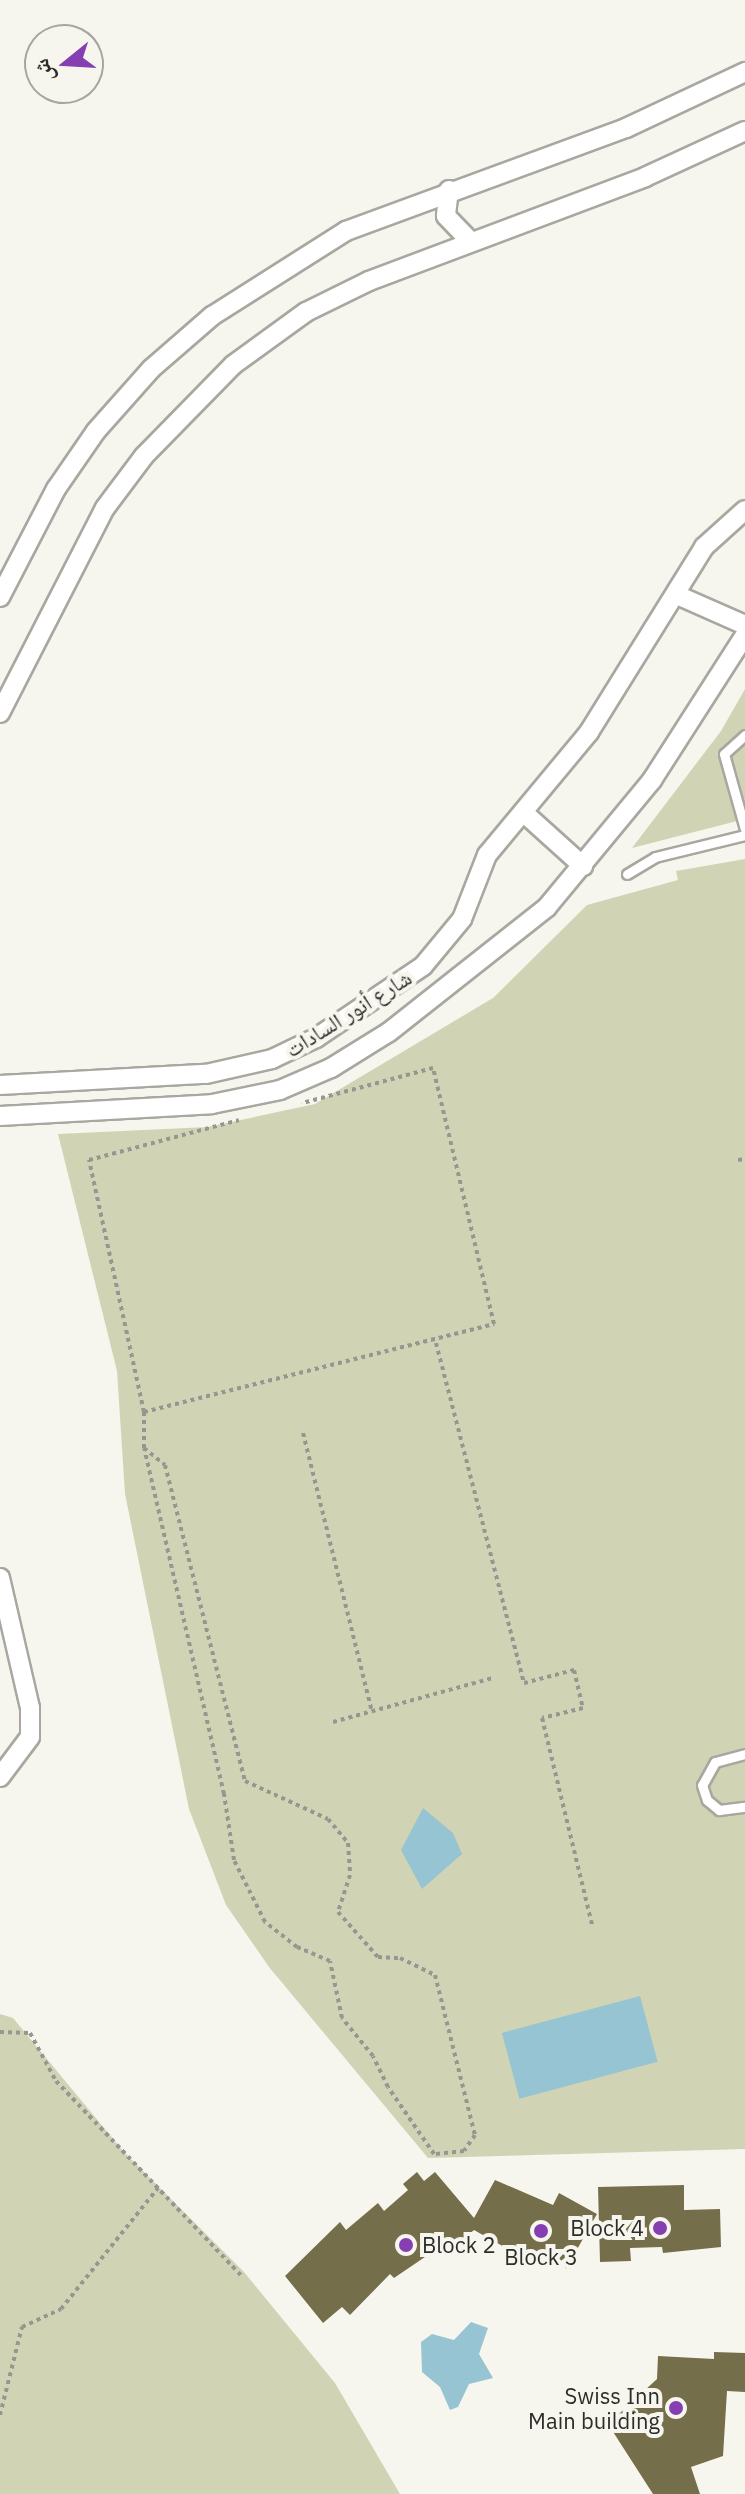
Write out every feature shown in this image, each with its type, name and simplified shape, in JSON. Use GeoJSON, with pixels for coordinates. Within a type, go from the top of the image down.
{"type":"FeatureCollection","features":[{"type":"Feature","properties":{"kind":"street"},"geometry":{"type":"LineString","coordinates":[[0,597],[56,489],[151,369],[212,316],[276,271],[346,231],[449,190],[626,128],[745,72]]}},
{"type":"Feature","properties":{"kind":"street"},"geometry":{"type":"LineString","coordinates":[[0,713],[105,508],[184,412],[233,365],[306,312],[469,240],[645,177],[745,131]]}},
{"type":"Feature","properties":{"kind":"street"},"geometry":{"type":"LineString","coordinates":[[449,190],[446,216],[450,226],[469,240]]}},
{"type":"Feature","properties":{"kind":"street","name":"شارع أنور السادات"},"geometry":{"type":"LineString","coordinates":[[0,1085],[206,1074],[272,1059],[316,1038],[423,966],[448,942],[487,855],[589,732],[677,595],[704,547],[745,510]]}},
{"type":"Feature","properties":{"kind":"street"},"geometry":{"type":"LineString","coordinates":[[677,595],[745,625]]}},
{"type":"Feature","properties":{"kind":"street","name":"شارع أنور السادات"},"geometry":{"type":"LineString","coordinates":[[0,1116],[212,1104],[280,1090],[331,1068],[446,992],[547,907],[583,866],[684,736],[745,635]]}},
{"type":"Feature","properties":{"kind":"street"},"geometry":{"type":"LineString","coordinates":[[523,812],[583,866]]}},
{"type":"Feature","properties":{"kind":"street"},"geometry":{"type":"LineString","coordinates":[[0,1578],[30,1708],[30,1737],[0,1777]]}},
{"type":"Feature","properties":{"kind":"lane"},"geometry":{"type":"LineString","coordinates":[[627,874],[655,857],[745,832],[724,754],[745,735]]}},
{"type":"Feature","properties":{"kind":"lane"},"geometry":{"type":"LineString","coordinates":[[745,1754],[715,1762],[702,1785],[707,1800],[719,1810],[745,1807]]}},
{"type":"Feature","properties":{"kind":"path"},"geometry":{"type":"LineString","coordinates":[[144,1412],[436,1343],[494,1324],[433,1068],[299,1104]]}},
{"type":"Feature","properties":{"kind":"path"},"geometry":{"type":"LineString","coordinates":[[144,1448],[165,1465],[245,1781],[328,1819],[348,1843],[350,1875],[338,1912],[378,1957],[400,1958],[435,1975],[475,2135],[464,2151],[434,2154],[388,2087],[373,2056],[342,2018],[330,1961],[297,1947],[265,1922],[234,1860],[224,1794],[144,1448],[144,1412],[89,1160],[254,1116]]}},
{"type":"Feature","properties":{"kind":"path"},"geometry":{"type":"LineString","coordinates":[[738,1160],[745,1159]]}},
{"type":"Feature","properties":{"kind":"path"},"geometry":{"type":"LineString","coordinates":[[436,1343],[524,1683],[574,1670],[583,1708],[542,1718],[592,1925]]}},
{"type":"Feature","properties":{"kind":"path"},"geometry":{"type":"LineString","coordinates":[[303,1433],[372,1711]]}},
{"type":"Feature","properties":{"kind":"path"},"geometry":{"type":"LineString","coordinates":[[333,1722],[493,1678]]}},
{"type":"Feature","properties":{"kind":"path"},"geometry":{"type":"LineString","coordinates":[[0,2032],[30,2033],[56,2081],[241,2275]]}},
{"type":"Feature","properties":{"kind":"path"},"geometry":{"type":"LineString","coordinates":[[0,2415],[22,2327],[61,2309],[158,2188]]}},
{"type":"Feature","properties":{"kind":"green space"},"geometry":{"type":"Polygon","coordinates":[[[745,689],[745,819],[632,848],[721,731],[745,689]]]}},
{"type":"Feature","properties":{"kind":"green space"},"geometry":{"type":"Polygon","coordinates":[[[745,859],[745,2149],[428,2158],[269,1967],[226,1905],[189,1809],[125,1494],[117,1371],[58,1134],[208,1127],[315,1104],[493,998],[587,905],[678,880],[676,871],[745,859]]]}},
{"type":"Feature","properties":{"kind":"green space"},"geometry":{"type":"Polygon","coordinates":[[[0,2014],[13,2018],[124,2152],[244,2272],[335,2383],[400,2494],[0,2494],[0,2014]]]}},
{"type":"Feature","properties":{"kind":"water"},"geometry":{"type":"Polygon","coordinates":[[[423,1808],[453,1833],[462,1854],[422,1889],[401,1850],[423,1808]]]}},
{"type":"Feature","properties":{"kind":"water"},"geometry":{"type":"Polygon","coordinates":[[[640,1996],[658,2062],[519,2099],[502,2033],[640,1996]]]}},
{"type":"Feature","properties":{"kind":"water"},"geometry":{"type":"Polygon","coordinates":[[[471,2322],[488,2328],[479,2354],[493,2378],[469,2384],[458,2407],[450,2410],[440,2387],[422,2372],[421,2342],[432,2334],[454,2340],[471,2322]]]}},
{"type":"Feature","properties":{"kind":"building"},"geometry":{"type":"Polygon","coordinates":[[[417,2172],[424,2181],[435,2172],[474,2218],[495,2180],[553,2205],[559,2193],[597,2214],[566,2269],[538,2253],[533,2263],[474,2230],[452,2249],[447,2242],[394,2278],[390,2274],[350,2315],[342,2307],[323,2323],[285,2276],[340,2222],[346,2230],[378,2203],[384,2211],[408,2190],[403,2184],[417,2172]]]}},
{"type":"Feature","properties":{"kind":"building","name":"Block 4"},"geometry":{"type":"Polygon","coordinates":[[[684,2185],[684,2210],[720,2209],[721,2247],[663,2253],[662,2247],[630,2248],[631,2261],[600,2262],[598,2187],[684,2185]]]}},
{"type":"Feature","properties":{"kind":"building","name":"Swiss Inn Main building"},"geometry":{"type":"Polygon","coordinates":[[[714,2352],[745,2353],[745,2392],[727,2391],[723,2456],[691,2467],[700,2494],[653,2494],[608,2424],[657,2379],[658,2356],[714,2359],[714,2352]]]}},
{"type":"Feature","properties":{"kind":"place","name":"Block 4"},"geometry":{"type":"Point","coordinates":[660,2228]}},
{"type":"Feature","properties":{"kind":"place","name":"Block 3"},"geometry":{"type":"Point","coordinates":[541,2231]}},
{"type":"Feature","properties":{"kind":"place","name":"Block 2"},"geometry":{"type":"Point","coordinates":[406,2245]}},
{"type":"Feature","properties":{"kind":"place","name":"Swiss Inn Main building"},"geometry":{"type":"Point","coordinates":[676,2408]}}]}
